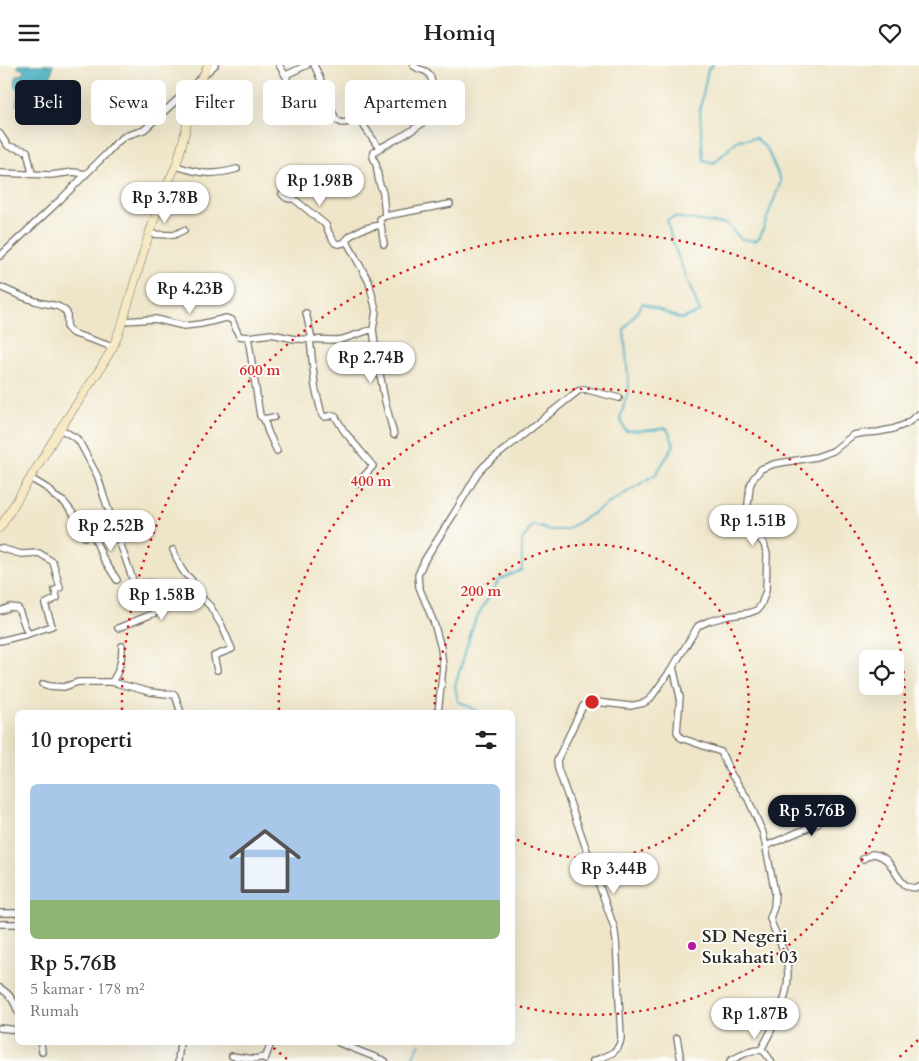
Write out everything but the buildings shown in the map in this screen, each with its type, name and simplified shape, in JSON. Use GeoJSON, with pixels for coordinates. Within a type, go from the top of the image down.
{"type":"FeatureCollection","features":[{"type":"Feature","properties":{"kind":"main road"},"geometry":{"type":"LineString","coordinates":[[0,528],[60,429],[113,347],[123,321],[149,234],[165,189],[176,166],[193,99],[208,65]]}},
{"type":"Feature","properties":{"kind":"street"},"geometry":{"type":"LineString","coordinates":[[0,256],[123,137],[144,130],[215,65]]}},
{"type":"Feature","properties":{"kind":"street"},"geometry":{"type":"LineString","coordinates":[[279,65],[286,75],[287,80]]}},
{"type":"Feature","properties":{"kind":"street"},"geometry":{"type":"LineString","coordinates":[[286,75],[307,65]]}},
{"type":"Feature","properties":{"kind":"street"},"geometry":{"type":"LineString","coordinates":[[314,65],[338,121],[343,123],[360,120],[380,148]]}},
{"type":"Feature","properties":{"kind":"street"},"geometry":{"type":"LineString","coordinates":[[385,216],[383,193],[373,157],[374,152],[413,130],[432,113],[432,83],[430,74],[427,71],[417,69],[413,65]]}},
{"type":"Feature","properties":{"kind":"street"},"geometry":{"type":"LineString","coordinates":[[0,134],[8,146],[27,151],[32,173]]}},
{"type":"Feature","properties":{"kind":"street"},"geometry":{"type":"LineString","coordinates":[[176,166],[207,174],[237,169]]}},
{"type":"Feature","properties":{"kind":"street"},"geometry":{"type":"LineString","coordinates":[[0,173],[50,175],[73,172],[86,174]]}},
{"type":"Feature","properties":{"kind":"street"},"geometry":{"type":"LineString","coordinates":[[282,194],[285,198],[294,199],[326,225],[335,243],[339,245],[347,242]]}},
{"type":"Feature","properties":{"kind":"street"},"geometry":{"type":"LineString","coordinates":[[384,244],[380,219],[385,216],[450,205]]}},
{"type":"Feature","properties":{"kind":"street"},"geometry":{"type":"LineString","coordinates":[[381,225],[363,229],[346,240],[369,281],[376,311],[373,329],[376,352],[383,393],[394,435]]}},
{"type":"Feature","properties":{"kind":"street"},"geometry":{"type":"LineString","coordinates":[[149,234],[174,235],[184,230]]}},
{"type":"Feature","properties":{"kind":"street"},"geometry":{"type":"LineString","coordinates":[[0,287],[12,293],[62,308],[67,313],[66,328],[68,330],[113,347]]}},
{"type":"Feature","properties":{"kind":"street"},"geometry":{"type":"LineString","coordinates":[[306,313],[316,387],[322,415],[324,417],[336,416],[344,431],[373,466],[357,484]]}},
{"type":"Feature","properties":{"kind":"street"},"geometry":{"type":"LineString","coordinates":[[123,321],[155,319],[184,326],[226,318],[232,320],[240,336],[248,337],[271,334],[288,338],[343,339],[373,329]]}},
{"type":"Feature","properties":{"kind":"street"},"geometry":{"type":"LineString","coordinates":[[248,337],[260,417],[264,419],[277,451]]}},
{"type":"Feature","properties":{"kind":"street"},"geometry":{"type":"LineString","coordinates":[[438,710],[443,667],[441,648],[434,623],[419,587],[418,575],[424,561],[478,473],[494,458],[578,391],[584,389],[619,399]]}},
{"type":"Feature","properties":{"kind":"street"},"geometry":{"type":"LineString","coordinates":[[593,1061],[612,1053],[620,1046],[622,1039],[614,927],[558,769],[557,761],[583,706],[596,702],[630,706],[644,703],[650,699],[673,667],[698,626],[728,616],[749,613],[761,605],[766,591],[767,554],[764,544],[750,526],[748,513],[750,486],[761,469],[774,464],[816,457],[833,451],[853,435],[893,429],[919,414]]}},
{"type":"Feature","properties":{"kind":"street"},"geometry":{"type":"LineString","coordinates":[[264,419],[274,417]]}},
{"type":"Feature","properties":{"kind":"street"},"geometry":{"type":"LineString","coordinates":[[60,429],[76,439],[83,448],[100,484],[135,586],[148,583],[156,586],[159,593],[160,611]]}},
{"type":"Feature","properties":{"kind":"street"},"geometry":{"type":"LineString","coordinates":[[30,478],[50,490],[54,496],[64,502],[75,516],[85,537],[96,534],[113,523]]}},
{"type":"Feature","properties":{"kind":"street"},"geometry":{"type":"LineString","coordinates":[[96,534],[95,539],[99,552],[118,580]]}},
{"type":"Feature","properties":{"kind":"street"},"geometry":{"type":"LineString","coordinates":[[0,548],[21,554],[39,553],[53,562],[60,588],[55,590],[56,598],[45,604],[52,626],[0,641]]}},
{"type":"Feature","properties":{"kind":"street"},"geometry":{"type":"LineString","coordinates":[[173,550],[181,568],[192,579],[196,592],[210,605],[232,649],[214,656],[217,670]]}},
{"type":"Feature","properties":{"kind":"street"},"geometry":{"type":"LineString","coordinates":[[118,628],[199,595]]}},
{"type":"Feature","properties":{"kind":"street"},"geometry":{"type":"LineString","coordinates":[[0,611],[10,607],[18,608],[28,634]]}},
{"type":"Feature","properties":{"kind":"street"},"geometry":{"type":"LineString","coordinates":[[112,682],[120,668],[122,646]]}},
{"type":"Feature","properties":{"kind":"street"},"geometry":{"type":"LineString","coordinates":[[673,667],[680,697],[677,732],[681,738],[720,752],[731,774],[748,799],[760,825],[766,846],[775,893],[774,907],[770,918],[786,959],[788,976],[782,1007],[761,1049]]}},
{"type":"Feature","properties":{"kind":"street"},"geometry":{"type":"LineString","coordinates":[[43,684],[64,687],[78,682],[112,682],[150,692],[174,695],[180,710]]}},
{"type":"Feature","properties":{"kind":"street"},"geometry":{"type":"LineString","coordinates":[[766,846],[817,823],[811,803]]}},
{"type":"Feature","properties":{"kind":"street"},"geometry":{"type":"LineString","coordinates":[[863,859],[872,854],[879,855],[888,862],[907,887],[919,887]]}},
{"type":"Feature","properties":{"kind":"street"},"geometry":{"type":"LineString","coordinates":[[0,913],[15,913]]}},
{"type":"Feature","properties":{"kind":"street"},"geometry":{"type":"LineString","coordinates":[[0,924],[15,924]]}},
{"type":"Feature","properties":{"kind":"street"},"geometry":{"type":"LineString","coordinates":[[0,988],[7,992],[15,1003]]}},
{"type":"Feature","properties":{"kind":"street"},"geometry":{"type":"LineString","coordinates":[[0,1028],[15,1030]]}},
{"type":"Feature","properties":{"kind":"street"},"geometry":{"type":"LineString","coordinates":[[677,1038],[681,1061]]}},
{"type":"Feature","properties":{"kind":"street"},"geometry":{"type":"LineString","coordinates":[[41,1045],[42,1053]]}},
{"type":"Feature","properties":{"kind":"street"},"geometry":{"type":"LineString","coordinates":[[178,1061],[180,1045]]}},
{"type":"Feature","properties":{"kind":"street"},"geometry":{"type":"LineString","coordinates":[[232,1056],[265,1059],[270,1045]]}},
{"type":"Feature","properties":{"kind":"street"},"geometry":{"type":"LineString","coordinates":[[351,1045],[385,1061]]}},
{"type":"Feature","properties":{"kind":"street"},"geometry":{"type":"LineString","coordinates":[[730,1061],[761,1049]]}},
{"type":"Feature","properties":{"kind":"street"},"geometry":{"type":"LineString","coordinates":[[761,1049],[771,1061]]}},
{"type":"Feature","properties":{"kind":"water"},"geometry":{"type":"Polygon","coordinates":[[[18,65],[53,65],[50,80],[37,78],[37,80],[15,80],[17,74],[22,75],[24,70],[18,68],[18,65]]]}},
{"type":"Feature","properties":{"kind":"waterway"},"geometry":{"type":"LineString","coordinates":[[474,710],[458,701],[455,686],[475,620],[499,580],[522,570],[522,540],[533,525],[549,530],[566,530],[656,474],[674,445],[667,428],[626,431],[620,418],[629,389],[624,330],[643,303],[681,319],[700,312],[672,241],[667,220],[674,217],[727,224],[741,239],[755,241],[760,237],[781,181],[767,149],[756,138],[738,140],[714,163],[703,160],[700,109],[708,69],[713,65]]}},
{"type":"Feature","properties":{"kind":"waterway"},"geometry":{"type":"LineString","coordinates":[[413,1056],[419,1045]]}},
{"type":"Feature","properties":{"kind":"place","name":"SD Negeri Sukahati 03"},"geometry":{"type":"Point","coordinates":[692,946]}}]}
